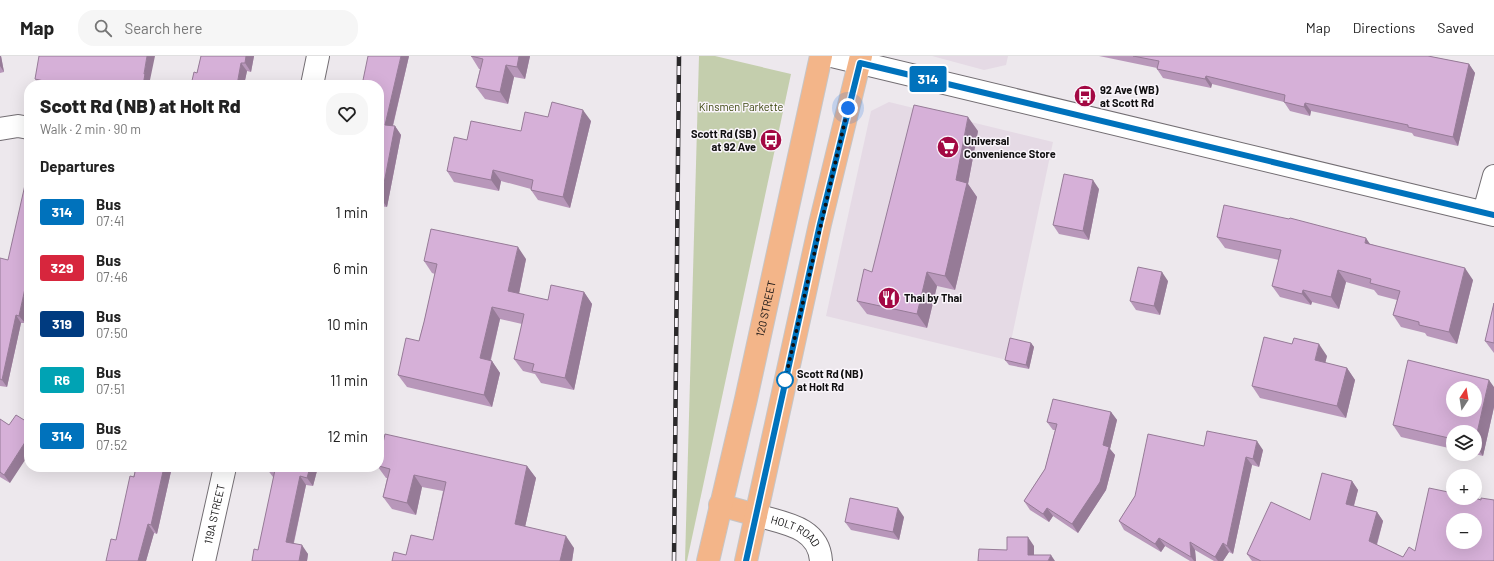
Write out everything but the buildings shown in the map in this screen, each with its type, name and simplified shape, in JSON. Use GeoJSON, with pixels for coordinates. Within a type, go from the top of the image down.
{"type":"FeatureCollection","features":[{"type":"Feature","properties":{"kind":"main road","name":"120 STREET"},"geometry":{"type":"LineString","coordinates":[[708,561],[746,399],[821,56]]}},
{"type":"Feature","properties":{"kind":"main road"},"geometry":{"type":"LineString","coordinates":[[746,561],[820,224],[860,59]]}},
{"type":"Feature","properties":{"kind":"main road"},"geometry":{"type":"LineString","coordinates":[[720,505],[756,515]]}},
{"type":"Feature","properties":{"kind":"street"},"geometry":{"type":"LineString","coordinates":[[313,80],[318,56]]}},
{"type":"Feature","properties":{"kind":"street"},"geometry":{"type":"LineString","coordinates":[[832,56],[860,59],[1489,214],[1494,176]]}},
{"type":"Feature","properties":{"kind":"street"},"geometry":{"type":"LineString","coordinates":[[0,130],[18,126],[24,127]]}},
{"type":"Feature","properties":{"kind":"street","name":"119A STREET"},"geometry":{"type":"LineString","coordinates":[[204,561],[224,472]]}},
{"type":"Feature","properties":{"kind":"street","name":"HOLT ROAD"},"geometry":{"type":"LineString","coordinates":[[756,515],[800,528],[816,543],[821,561]]}},
{"type":"Feature","properties":{"kind":"shaded area"},"geometry":{"type":"Polygon","coordinates":[[[932,56],[1008,56],[1006,65],[984,70],[932,56]]]}},
{"type":"Feature","properties":{"kind":"shaded area"},"geometry":{"type":"Polygon","coordinates":[[[889,102],[1053,142],[1007,360],[826,316],[871,111],[889,102]]]}},
{"type":"Feature","properties":{"kind":"green space","name":"Kinsmen Parkette"},"geometry":{"type":"Polygon","coordinates":[[[699,56],[715,56],[791,74],[687,561],[685,561],[699,56]]]}},
{"type":"Feature","properties":{"kind":"railway"},"geometry":{"type":"LineString","coordinates":[[674,561],[679,56]]}},
{"type":"Feature","properties":{"kind":"bus line","name":"314"},"geometry":{"type":"LineString","coordinates":[[746,561],[820,224],[845,116],[860,63],[1030,105],[1494,215]]}},
{"type":"Feature","properties":{"kind":"place","name":"92 Ave (WB) at Scott Rd"},"geometry":{"type":"Point","coordinates":[1085,96]}},
{"type":"Feature","properties":{"kind":"place","name":"Scott Rd (SB) at 92 Ave"},"geometry":{"type":"Point","coordinates":[771,140]}},
{"type":"Feature","properties":{"kind":"place","name":"Universal Convenience Store"},"geometry":{"type":"Point","coordinates":[948,147]}},
{"type":"Feature","properties":{"kind":"place","name":"Thai by Thai"},"geometry":{"type":"Point","coordinates":[889,298]}},
{"type":"Feature","properties":{"kind":"place","name":"Scott Rd (NB) at Holt Rd"},"geometry":{"type":"Point","coordinates":[785,380]}},
{"type":"Feature","properties":{"kind":"route"},"geometry":{"type":"LineString","coordinates":[[785,380],[848,108]]}}]}
